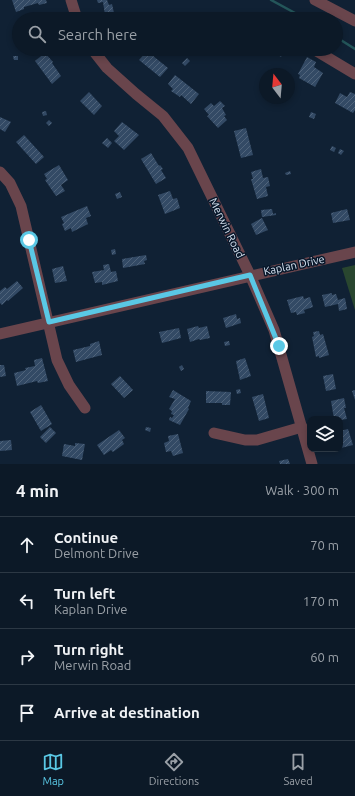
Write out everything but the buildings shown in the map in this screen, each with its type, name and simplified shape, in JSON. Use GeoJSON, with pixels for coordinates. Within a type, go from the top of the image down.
{"type":"FeatureCollection","features":[{"type":"Feature","properties":{"kind":"street"},"geometry":{"type":"LineString","coordinates":[[71,0],[75,12]]}},
{"type":"Feature","properties":{"kind":"street"},"geometry":{"type":"LineString","coordinates":[[314,0],[337,12]]}},
{"type":"Feature","properties":{"kind":"street"},"geometry":{"type":"LineString","coordinates":[[343,15],[355,21]]}},
{"type":"Feature","properties":{"kind":"street","name":"Merwin Road"},"geometry":{"type":"LineString","coordinates":[[98,56],[107,68],[163,116],[188,148],[250,275],[279,346],[312,464]]}},
{"type":"Feature","properties":{"kind":"street"},"geometry":{"type":"LineString","coordinates":[[325,56],[355,74]]}},
{"type":"Feature","properties":{"kind":"street"},"geometry":{"type":"LineString","coordinates":[[0,172],[10,183],[21,206],[57,360],[63,375],[85,408]]}},
{"type":"Feature","properties":{"kind":"street","name":"Kaplan Drive"},"geometry":{"type":"LineString","coordinates":[[0,334],[250,275],[355,252]]}},
{"type":"Feature","properties":{"kind":"street"},"geometry":{"type":"LineString","coordinates":[[214,433],[245,440],[257,440],[302,428]]}},
{"type":"Feature","properties":{"kind":"green space"},"geometry":{"type":"Polygon","coordinates":[[[355,265],[355,310],[342,268],[355,265]]]}},
{"type":"Feature","properties":{"kind":"waterway"},"geometry":{"type":"LineString","coordinates":[[271,0],[293,12]]}},
{"type":"Feature","properties":{"kind":"waterway"},"geometry":{"type":"LineString","coordinates":[[343,41],[355,49]]}},
{"type":"Feature","properties":{"kind":"route"},"geometry":{"type":"LineString","coordinates":[[29,240],[49,322],[250,275],[274,330],[279,346]]}}]}
